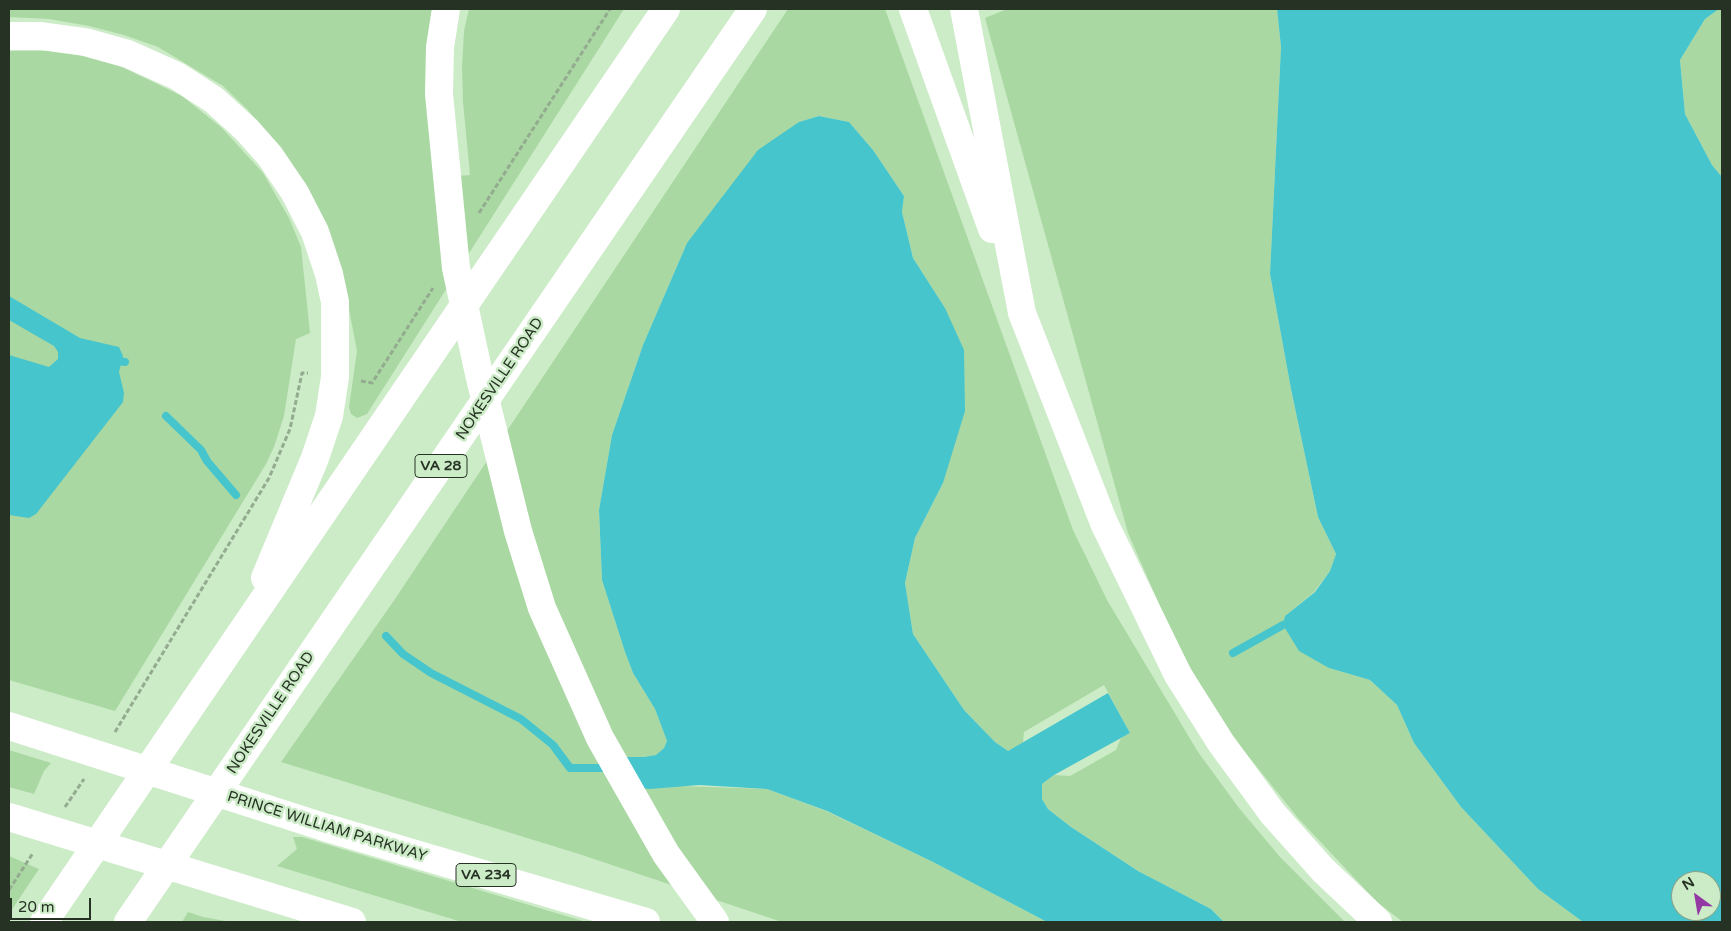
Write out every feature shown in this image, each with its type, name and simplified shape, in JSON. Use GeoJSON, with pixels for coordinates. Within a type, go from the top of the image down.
{"type":"FeatureCollection","features":[{"type":"Feature","properties":{"kind":"highway"},"geometry":{"type":"LineString","coordinates":[[446,9],[440,47],[439,94],[446,184],[456,268],[479,374],[518,531],[542,608],[600,738],[666,854],[714,922]]}},
{"type":"Feature","properties":{"kind":"highway"},"geometry":{"type":"LineString","coordinates":[[44,922],[666,9]]}},
{"type":"Feature","properties":{"kind":"highway","name":"NOKESVILLE ROAD"},"geometry":{"type":"LineString","coordinates":[[128,922],[753,9]]}},
{"type":"Feature","properties":{"kind":"highway"},"geometry":{"type":"LineString","coordinates":[[913,9],[1022,313],[1104,523],[1178,675],[1221,743],[1273,814],[1323,870],[1378,922]]}},
{"type":"Feature","properties":{"kind":"highway"},"geometry":{"type":"LineString","coordinates":[[964,9],[1022,313]]}},
{"type":"Feature","properties":{"kind":"highway"},"geometry":{"type":"LineString","coordinates":[[9,36],[41,36],[85,42],[128,54],[184,81],[214,100],[247,130],[270,156],[295,193],[315,232],[329,274],[334,302],[336,354],[329,416],[293,515],[235,644]]}},
{"type":"Feature","properties":{"kind":"highway","name":"PRINCE WILLIAM PARKWAY"},"geometry":{"type":"LineString","coordinates":[[9,726],[327,828],[646,922]]}},
{"type":"Feature","properties":{"kind":"highway"},"geometry":{"type":"LineString","coordinates":[[18,819],[255,894],[352,922]]}},
{"type":"Feature","properties":{"kind":"highway"},"geometry":{"type":"LineString","coordinates":[[255,894],[310,922]]}},
{"type":"Feature","properties":{"kind":"path"},"geometry":{"type":"LineString","coordinates":[[477,216],[610,9]]}},
{"type":"Feature","properties":{"kind":"path"},"geometry":{"type":"LineString","coordinates":[[355,380],[372,383],[436,284]]}},
{"type":"Feature","properties":{"kind":"path"},"geometry":{"type":"LineString","coordinates":[[112,736],[270,478],[290,429],[302,373],[314,374]]}},
{"type":"Feature","properties":{"kind":"path"},"geometry":{"type":"LineString","coordinates":[[59,815],[86,776]]}},
{"type":"Feature","properties":{"kind":"path"},"geometry":{"type":"LineString","coordinates":[[9,890],[38,847]]}},
{"type":"Feature","properties":{"kind":"green space"},"geometry":{"type":"Polygon","coordinates":[[[9,9],[434,9],[434,178],[470,175],[463,102],[462,68],[464,31],[469,9],[624,9],[367,414],[357,418],[351,414],[349,407],[357,351],[343,278],[331,236],[306,184],[276,143],[247,109],[223,86],[158,47],[124,35],[89,26],[49,19],[9,17],[9,9]]]}},
{"type":"Feature","properties":{"kind":"green space"},"geometry":{"type":"Polygon","coordinates":[[[788,9],[885,9],[1073,530],[1107,600],[1198,752],[1239,808],[1280,857],[1345,922],[1224,922],[1211,909],[1138,871],[1071,827],[1048,809],[1042,799],[1042,784],[1054,775],[1070,776],[1116,750],[1121,738],[1130,733],[1104,685],[1024,732],[1023,743],[1008,751],[995,742],[964,710],[913,634],[905,583],[915,538],[943,483],[945,308],[913,258],[902,212],[904,196],[873,150],[849,122],[819,116],[799,122],[687,243],[643,345],[612,435],[599,510],[602,580],[633,673],[655,709],[667,741],[664,748],[656,755],[643,757],[595,757],[681,786],[767,789],[826,811],[933,862],[1047,922],[782,922],[579,854],[281,762],[393,602],[788,9]]]}},
{"type":"Feature","properties":{"kind":"green space"},"geometry":{"type":"Polygon","coordinates":[[[1007,9],[1277,9],[1281,47],[1270,274],[1291,389],[1318,517],[1336,554],[1330,571],[1314,592],[1285,616],[1329,668],[1370,680],[1397,705],[1414,743],[1461,807],[1538,889],[1583,922],[1403,922],[1377,902],[1298,818],[1220,721],[1173,636],[1128,533],[985,18],[1007,9]]]}},
{"type":"Feature","properties":{"kind":"green space"},"geometry":{"type":"Polygon","coordinates":[[[1719,9],[1722,9],[1722,177],[1712,165],[1685,114],[1680,60],[1705,19],[1719,9]]]}},
{"type":"Feature","properties":{"kind":"green space"},"geometry":{"type":"Polygon","coordinates":[[[9,51],[48,51],[84,56],[118,65],[182,96],[222,128],[263,173],[289,218],[301,247],[310,333],[296,339],[284,416],[274,447],[266,464],[115,711],[9,680],[9,51]]]}},
{"type":"Feature","properties":{"kind":"green space"},"geometry":{"type":"Polygon","coordinates":[[[9,750],[51,763],[44,771],[34,794],[9,787],[9,750]]]}},
{"type":"Feature","properties":{"kind":"green space"},"geometry":{"type":"Polygon","coordinates":[[[293,837],[302,837],[586,922],[462,922],[277,866],[297,849],[293,837]]]}},
{"type":"Feature","properties":{"kind":"green space"},"geometry":{"type":"Polygon","coordinates":[[[9,856],[39,869],[9,914],[9,856]]]}},
{"type":"Feature","properties":{"kind":"green space"},"geometry":{"type":"Polygon","coordinates":[[[188,912],[203,917],[231,922],[182,922],[188,912]]]}},
{"type":"Feature","properties":{"kind":"water"},"geometry":{"type":"Polygon","coordinates":[[[1277,9],[1719,9],[1705,19],[1680,60],[1685,114],[1712,165],[1722,177],[1722,922],[1583,922],[1538,889],[1461,807],[1414,743],[1397,705],[1370,680],[1329,668],[1299,651],[1283,625],[1285,616],[1315,592],[1330,571],[1336,554],[1318,517],[1291,389],[1270,274],[1281,47],[1277,9]]]}},
{"type":"Feature","properties":{"kind":"water"},"geometry":{"type":"Polygon","coordinates":[[[819,116],[849,122],[873,150],[904,196],[902,212],[913,258],[945,308],[964,350],[965,411],[943,483],[915,538],[905,583],[913,634],[964,710],[995,742],[1008,751],[1108,693],[1130,733],[1054,775],[1042,784],[1042,799],[1048,809],[1071,827],[1138,871],[1211,909],[1224,922],[1047,922],[933,862],[827,811],[767,789],[699,785],[650,789],[636,788],[618,780],[595,757],[643,757],[656,755],[664,748],[667,741],[655,709],[633,673],[602,580],[599,510],[612,435],[643,345],[687,243],[758,150],[799,122],[819,116]]]}},
{"type":"Feature","properties":{"kind":"water"},"geometry":{"type":"Polygon","coordinates":[[[9,296],[80,338],[119,347],[123,356],[119,372],[124,393],[123,402],[36,514],[29,518],[9,515],[9,355],[49,367],[58,359],[58,352],[54,346],[9,320],[9,296]]]}},
{"type":"Feature","properties":{"kind":"waterway"},"geometry":{"type":"LineString","coordinates":[[112,360],[125,362]]}},
{"type":"Feature","properties":{"kind":"waterway"},"geometry":{"type":"LineString","coordinates":[[166,416],[201,450],[207,461],[236,495]]}},
{"type":"Feature","properties":{"kind":"waterway"},"geometry":{"type":"LineString","coordinates":[[1233,653],[1283,625]]}},
{"type":"Feature","properties":{"kind":"waterway"},"geometry":{"type":"LineString","coordinates":[[386,636],[403,654],[431,673],[521,719],[553,745],[570,768],[606,768]]}}]}
